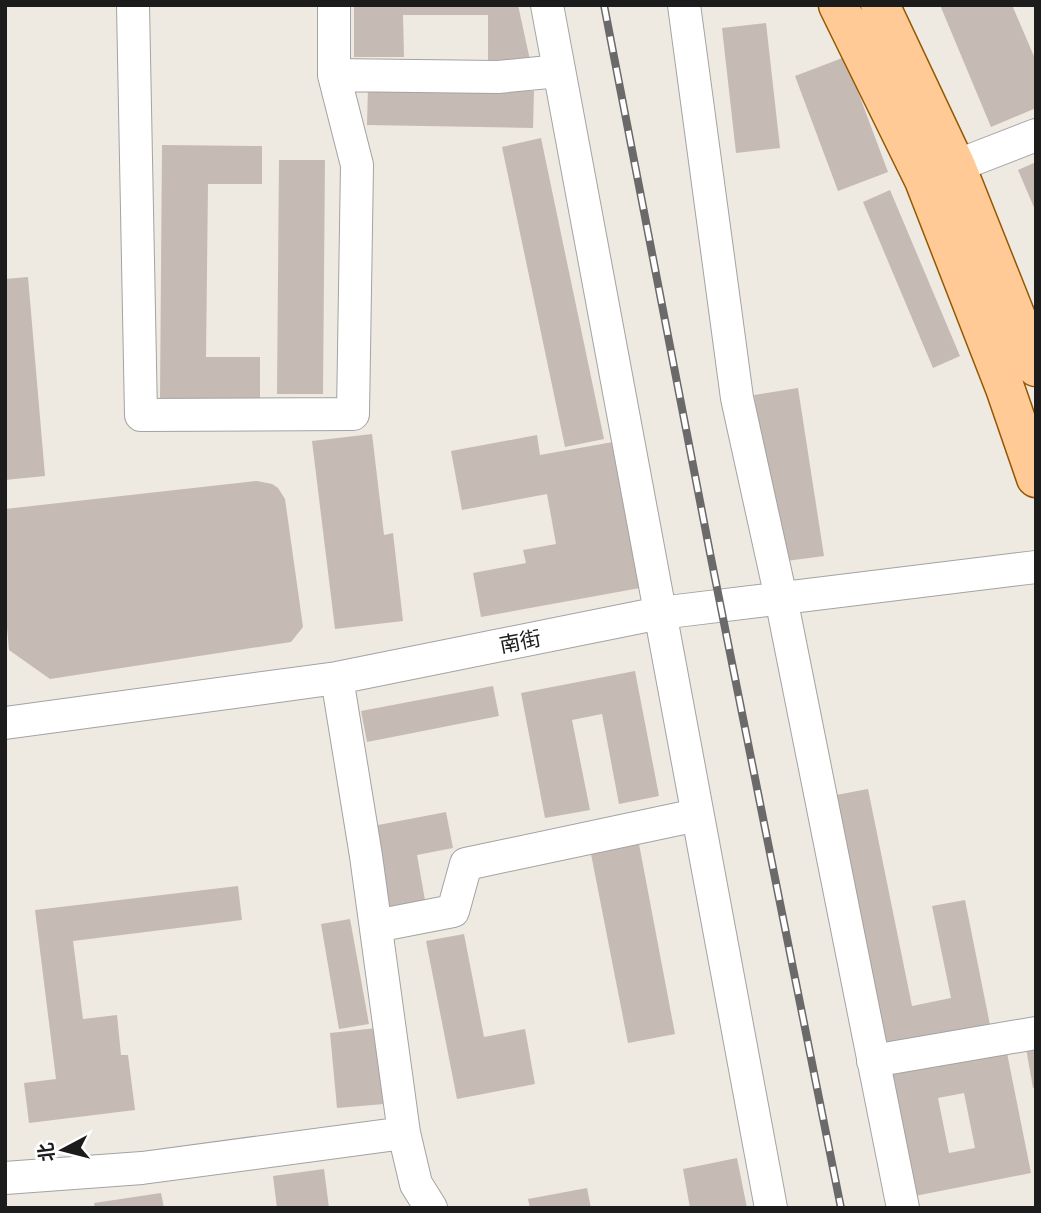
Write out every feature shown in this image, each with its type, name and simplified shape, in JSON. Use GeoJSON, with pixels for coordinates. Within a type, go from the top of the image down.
{"type":"FeatureCollection","features":[{"type":"Feature","properties":{"kind":"main road"},"geometry":{"type":"LineString","coordinates":[[838,5],[924,180],[1005,388],[1036,478]]}},
{"type":"Feature","properties":{"kind":"main road"},"geometry":{"type":"LineString","coordinates":[[880,5],[956,166],[1036,367]]}},
{"type":"Feature","properties":{"kind":"street"},"geometry":{"type":"LineString","coordinates":[[133,5],[141,415],[353,414],[356,164],[334,75],[334,5]]}},
{"type":"Feature","properties":{"kind":"street"},"geometry":{"type":"LineString","coordinates":[[547,5],[771,1208]]}},
{"type":"Feature","properties":{"kind":"street"},"geometry":{"type":"LineString","coordinates":[[684,5],[737,398],[781,598],[903,1208]]}},
{"type":"Feature","properties":{"kind":"street"},"geometry":{"type":"LineString","coordinates":[[334,75],[498,77],[559,71]]}},
{"type":"Feature","properties":{"kind":"street"},"geometry":{"type":"LineString","coordinates":[[956,166],[1036,135]]}},
{"type":"Feature","properties":{"kind":"street","name":"南街"},"geometry":{"type":"LineString","coordinates":[[5,723],[337,678],[660,613],[1036,567]]}},
{"type":"Feature","properties":{"kind":"street"},"geometry":{"type":"LineString","coordinates":[[337,678],[376,926],[404,1133],[416,1184],[430,1208]]}},
{"type":"Feature","properties":{"kind":"street"},"geometry":{"type":"LineString","coordinates":[[376,926],[453,911],[466,864],[698,815]]}},
{"type":"Feature","properties":{"kind":"street"},"geometry":{"type":"LineString","coordinates":[[873,1061],[1036,1032]]}},
{"type":"Feature","properties":{"kind":"street"},"geometry":{"type":"LineString","coordinates":[[5,1178],[142,1168],[404,1133]]}},
{"type":"Feature","properties":{"kind":"building"},"geometry":{"type":"Polygon","coordinates":[[[354,5],[518,5],[530,60],[488,61],[488,15],[403,15],[404,57],[354,57],[354,5]]]}},
{"type":"Feature","properties":{"kind":"building"},"geometry":{"type":"Polygon","coordinates":[[[940,5],[1012,5],[1036,61],[1036,108],[991,127],[940,5]]]}},
{"type":"Feature","properties":{"kind":"building"},"geometry":{"type":"Polygon","coordinates":[[[766,23],[780,148],[736,153],[722,28],[766,23]]]}},
{"type":"Feature","properties":{"kind":"building"},"geometry":{"type":"Polygon","coordinates":[[[845,57],[888,172],[838,191],[795,76],[845,57]]]}},
{"type":"Feature","properties":{"kind":"building"},"geometry":{"type":"Polygon","coordinates":[[[368,87],[534,91],[533,128],[367,125],[368,87]]]}},
{"type":"Feature","properties":{"kind":"building"},"geometry":{"type":"Polygon","coordinates":[[[541,138],[604,439],[565,447],[502,147],[541,138]]]}},
{"type":"Feature","properties":{"kind":"building"},"geometry":{"type":"Polygon","coordinates":[[[162,145],[262,146],[262,184],[208,184],[206,357],[260,357],[260,399],[160,398],[162,145]]]}},
{"type":"Feature","properties":{"kind":"building"},"geometry":{"type":"Polygon","coordinates":[[[279,160],[325,160],[323,394],[277,394],[279,160]]]}},
{"type":"Feature","properties":{"kind":"building"},"geometry":{"type":"Polygon","coordinates":[[[1036,162],[1036,212],[1018,170],[1036,162]]]}},
{"type":"Feature","properties":{"kind":"building"},"geometry":{"type":"Polygon","coordinates":[[[890,190],[960,356],[933,368],[863,202],[890,190]]]}},
{"type":"Feature","properties":{"kind":"building"},"geometry":{"type":"Polygon","coordinates":[[[28,277],[45,476],[5,480],[5,279],[28,277]]]}},
{"type":"Feature","properties":{"kind":"building"},"geometry":{"type":"Polygon","coordinates":[[[798,388],[824,556],[779,562],[754,395],[798,388]]]}},
{"type":"Feature","properties":{"kind":"building"},"geometry":{"type":"Polygon","coordinates":[[[372,434],[384,535],[393,533],[403,621],[335,629],[312,441],[372,434]]]}},
{"type":"Feature","properties":{"kind":"building"},"geometry":{"type":"Polygon","coordinates":[[[537,435],[540,455],[613,442],[640,588],[481,617],[473,573],[526,563],[523,550],[556,544],[547,494],[462,510],[451,451],[537,435]]]}},
{"type":"Feature","properties":{"kind":"building"},"geometry":{"type":"Polygon","coordinates":[[[257,481],[272,484],[285,499],[303,627],[291,642],[50,679],[9,650],[5,604],[5,509],[257,481]]]}},
{"type":"Feature","properties":{"kind":"building"},"geometry":{"type":"Polygon","coordinates":[[[635,671],[659,796],[619,804],[602,714],[572,720],[590,810],[545,818],[521,693],[635,671]]]}},
{"type":"Feature","properties":{"kind":"building"},"geometry":{"type":"Polygon","coordinates":[[[493,686],[499,716],[367,742],[361,711],[493,686]]]}},
{"type":"Feature","properties":{"kind":"building"},"geometry":{"type":"Polygon","coordinates":[[[868,789],[912,1006],[951,998],[932,906],[965,900],[990,1025],[886,1046],[836,795],[868,789]]]}},
{"type":"Feature","properties":{"kind":"building"},"geometry":{"type":"Polygon","coordinates":[[[446,812],[453,848],[417,855],[425,900],[389,907],[373,826],[446,812]]]}},
{"type":"Feature","properties":{"kind":"building"},"geometry":{"type":"Polygon","coordinates":[[[639,844],[675,1034],[628,1043],[591,854],[639,844]]]}},
{"type":"Feature","properties":{"kind":"building"},"geometry":{"type":"Polygon","coordinates":[[[238,886],[242,920],[73,941],[83,1019],[117,1015],[121,1055],[128,1055],[135,1110],[29,1123],[24,1083],[56,1079],[35,910],[238,886]]]}},
{"type":"Feature","properties":{"kind":"building"},"geometry":{"type":"Polygon","coordinates":[[[350,919],[369,1024],[339,1029],[321,924],[350,919]]]}},
{"type":"Feature","properties":{"kind":"building"},"geometry":{"type":"Polygon","coordinates":[[[464,934],[484,1037],[525,1029],[535,1084],[457,1099],[426,941],[464,934]]]}},
{"type":"Feature","properties":{"kind":"building"},"geometry":{"type":"Polygon","coordinates":[[[377,1028],[384,1104],[337,1108],[330,1033],[377,1028]]]}},
{"type":"Feature","properties":{"kind":"building"},"geometry":{"type":"Polygon","coordinates":[[[1036,1046],[1036,1087],[1033,1088],[1026,1048],[1036,1046]]]}},
{"type":"Feature","properties":{"kind":"building"},"geometry":{"type":"Polygon","coordinates":[[[1006,1048],[1031,1173],[910,1197],[884,1073],[1006,1048]],[[964,1093],[938,1098],[949,1153],[975,1148],[964,1093]]]}},
{"type":"Feature","properties":{"kind":"building"},"geometry":{"type":"Polygon","coordinates":[[[737,1158],[747,1208],[690,1208],[683,1169],[737,1158]]]}},
{"type":"Feature","properties":{"kind":"building"},"geometry":{"type":"Polygon","coordinates":[[[324,1169],[329,1208],[277,1208],[273,1176],[324,1169]]]}},
{"type":"Feature","properties":{"kind":"building"},"geometry":{"type":"Polygon","coordinates":[[[587,1188],[591,1208],[530,1208],[528,1199],[587,1188]]]}},
{"type":"Feature","properties":{"kind":"building"},"geometry":{"type":"Polygon","coordinates":[[[161,1193],[164,1208],[95,1208],[94,1203],[161,1193]]]}},
{"type":"Feature","properties":{"kind":"railway"},"geometry":{"type":"LineString","coordinates":[[604,5],[841,1208]]}}]}
